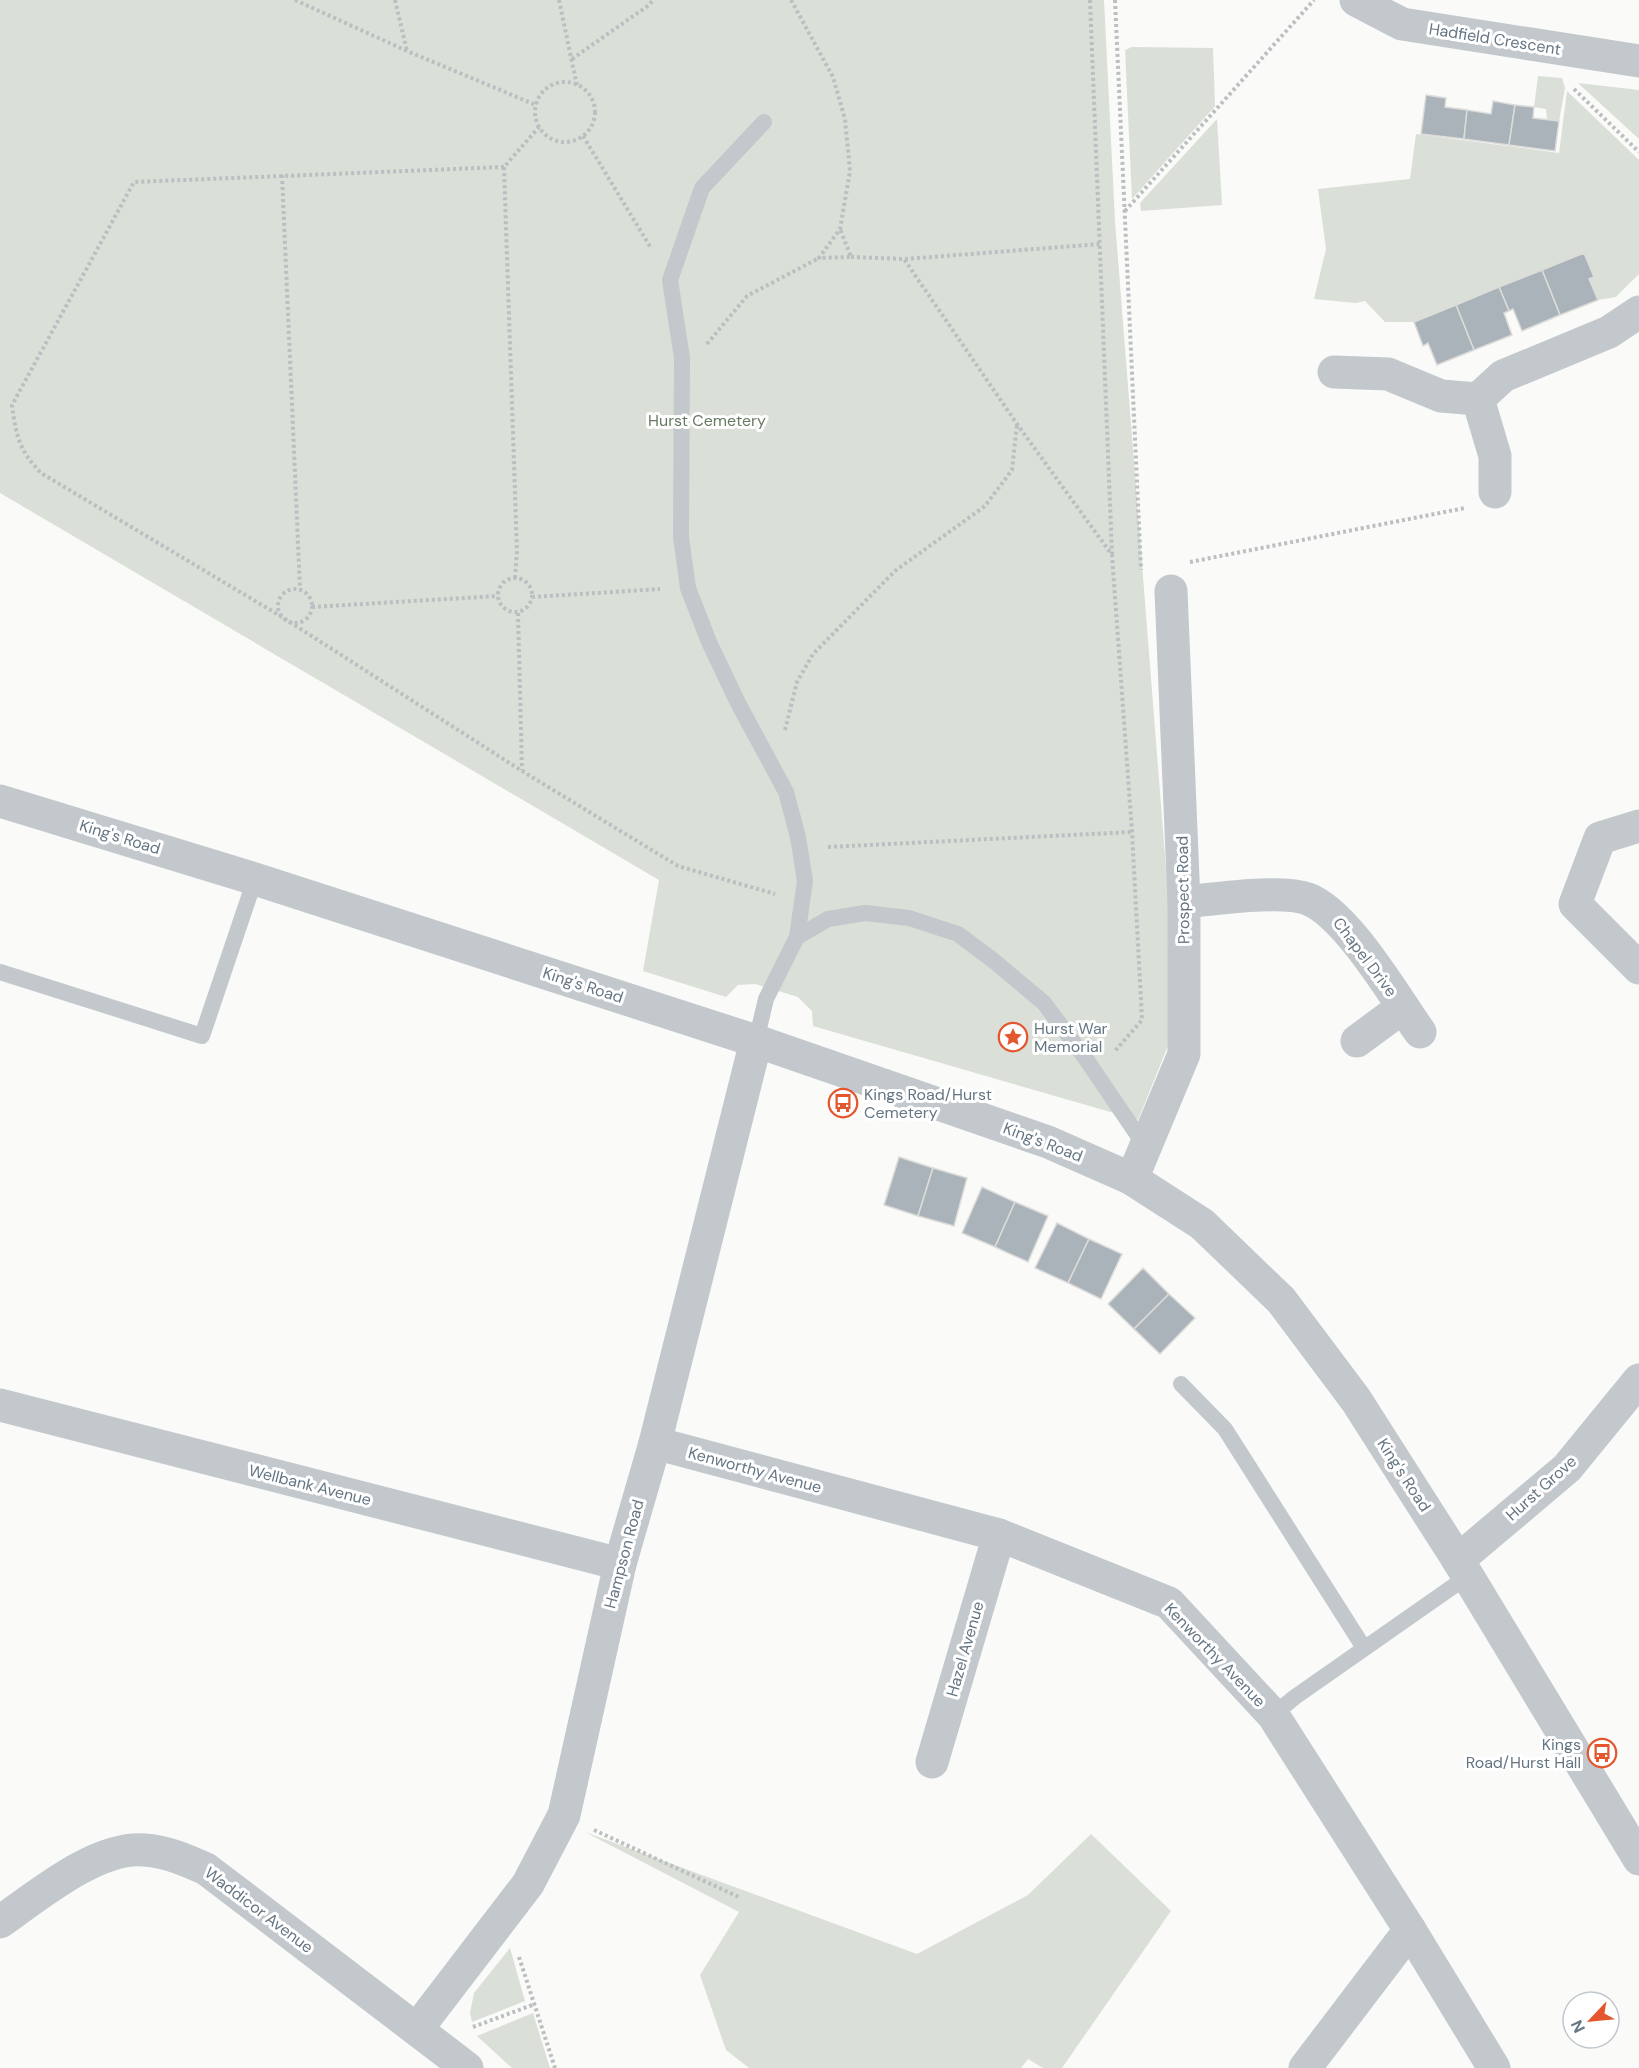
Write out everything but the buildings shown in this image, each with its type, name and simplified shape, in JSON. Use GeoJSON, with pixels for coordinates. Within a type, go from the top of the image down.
{"type":"FeatureCollection","features":[{"type":"Feature","properties":{"kind":"street","name":"Hadfield Crescent"},"geometry":{"type":"LineString","coordinates":[[1356,0],[1402,24],[1639,61]]}},
{"type":"Feature","properties":{"kind":"street"},"geometry":{"type":"LineString","coordinates":[[1334,372],[1388,374],[1441,396],[1478,399],[1503,376],[1609,332],[1639,312]]}},
{"type":"Feature","properties":{"kind":"street"},"geometry":{"type":"LineString","coordinates":[[1478,399],[1495,456],[1495,492]]}},
{"type":"Feature","properties":{"kind":"street","name":"Prospect Road"},"geometry":{"type":"LineString","coordinates":[[1132,1179],[1184,1054],[1184,902],[1171,591]]}},
{"type":"Feature","properties":{"kind":"street","name":"King's Road"},"geometry":{"type":"LineString","coordinates":[[0,801],[255,879],[756,1041],[1048,1142],[1132,1179],[1202,1224],[1281,1300],[1356,1400],[1463,1568],[1639,1859]]}},
{"type":"Feature","properties":{"kind":"street"},"geometry":{"type":"LineString","coordinates":[[1639,826],[1600,838],[1575,904],[1639,968]]}},
{"type":"Feature","properties":{"kind":"street","name":"Chapel Drive"},"geometry":{"type":"LineString","coordinates":[[1184,902],[1282,894],[1309,899],[1332,914],[1355,940],[1411,1020],[1357,1041]]}},
{"type":"Feature","properties":{"kind":"street","name":"Hampson Road"},"geometry":{"type":"LineString","coordinates":[[425,2036],[528,1884],[564,1815],[620,1564],[655,1443],[756,1041]]}},
{"type":"Feature","properties":{"kind":"street","name":"Hurst Grove"},"geometry":{"type":"LineString","coordinates":[[1463,1568],[1567,1468],[1639,1380]]}},
{"type":"Feature","properties":{"kind":"street","name":"Wellbank Avenue"},"geometry":{"type":"LineString","coordinates":[[0,1405],[620,1564]]}},
{"type":"Feature","properties":{"kind":"street","name":"Kenworthy Avenue"},"geometry":{"type":"LineString","coordinates":[[655,1443],[999,1535],[1168,1603],[1273,1715],[1410,1930],[1494,2068]]}},
{"type":"Feature","properties":{"kind":"street","name":"Hazel Avenue"},"geometry":{"type":"LineString","coordinates":[[932,1762],[999,1535]]}},
{"type":"Feature","properties":{"kind":"street","name":"Waddicor Avenue"},"geometry":{"type":"LineString","coordinates":[[0,1922],[72,1872],[114,1853],[143,1849],[174,1854],[206,1869],[467,2068]]}},
{"type":"Feature","properties":{"kind":"street"},"geometry":{"type":"LineString","coordinates":[[1305,2068],[1410,1930]]}},
{"type":"Feature","properties":{"kind":"lane"},"geometry":{"type":"LineString","coordinates":[[756,1041],[766,999],[797,937],[805,881],[800,848],[786,792],[738,704],[709,642],[688,588],[681,537],[682,358],[670,280],[702,188],[764,122]]}},
{"type":"Feature","properties":{"kind":"lane"},"geometry":{"type":"LineString","coordinates":[[0,972],[202,1036],[255,879]]}},
{"type":"Feature","properties":{"kind":"lane"},"geometry":{"type":"LineString","coordinates":[[797,937],[828,919],[865,913],[909,918],[958,934],[994,960],[1044,1003],[1145,1146]]}},
{"type":"Feature","properties":{"kind":"lane"},"geometry":{"type":"LineString","coordinates":[[1181,1384],[1225,1429],[1364,1648]]}},
{"type":"Feature","properties":{"kind":"lane"},"geometry":{"type":"LineString","coordinates":[[1273,1715],[1364,1648],[1463,1568]]}},
{"type":"Feature","properties":{"kind":"path"},"geometry":{"type":"LineString","coordinates":[[295,0],[407,51],[536,105]]}},
{"type":"Feature","properties":{"kind":"path"},"geometry":{"type":"LineString","coordinates":[[395,0],[407,51]]}},
{"type":"Feature","properties":{"kind":"path"},"geometry":{"type":"LineString","coordinates":[[559,0],[577,86]]}},
{"type":"Feature","properties":{"kind":"path"},"geometry":{"type":"LineString","coordinates":[[572,59],[653,0]]}},
{"type":"Feature","properties":{"kind":"path"},"geometry":{"type":"LineString","coordinates":[[791,0],[833,77],[845,119],[850,171],[840,229],[819,258]]}},
{"type":"Feature","properties":{"kind":"path"},"geometry":{"type":"LineString","coordinates":[[1090,0],[1112,555],[1132,832],[1142,1020],[1095,1073]]}},
{"type":"Feature","properties":{"kind":"path"},"geometry":{"type":"LineString","coordinates":[[1114,0],[1141,571],[1171,591]]}},
{"type":"Feature","properties":{"kind":"path"},"geometry":{"type":"LineString","coordinates":[[1125,211],[1314,0]]}},
{"type":"Feature","properties":{"kind":"path"},"geometry":{"type":"LineString","coordinates":[[1568,50],[1572,87],[1639,152]]}},
{"type":"Feature","properties":{"kind":"path"},"geometry":{"type":"LineString","coordinates":[[562,82],[577,86],[588,93],[593,101],[594,120],[590,129],[574,141],[554,141],[539,127],[535,118],[536,105],[544,90],[562,82]]}},
{"type":"Feature","properties":{"kind":"path"},"geometry":{"type":"LineString","coordinates":[[515,578],[517,552],[504,167],[539,127]]}},
{"type":"Feature","properties":{"kind":"path"},"geometry":{"type":"LineString","coordinates":[[583,136],[670,280]]}},
{"type":"Feature","properties":{"kind":"path"},"geometry":{"type":"LineString","coordinates":[[504,167],[134,182],[12,405],[15,434],[27,459],[40,473],[282,617],[522,771],[678,866],[802,902]]}},
{"type":"Feature","properties":{"kind":"path"},"geometry":{"type":"LineString","coordinates":[[282,175],[300,589]]}},
{"type":"Feature","properties":{"kind":"path"},"geometry":{"type":"LineString","coordinates":[[840,229],[851,257]]}},
{"type":"Feature","properties":{"kind":"path"},"geometry":{"type":"LineString","coordinates":[[682,358],[697,356],[747,296],[819,258],[904,259],[1100,244]]}},
{"type":"Feature","properties":{"kind":"path"},"geometry":{"type":"LineString","coordinates":[[904,259],[1017,424],[1112,555]]}},
{"type":"Feature","properties":{"kind":"path"},"geometry":{"type":"LineString","coordinates":[[775,771],[797,682],[813,654],[895,572],[985,506],[1012,470],[1017,424]]}},
{"type":"Feature","properties":{"kind":"path"},"geometry":{"type":"LineString","coordinates":[[1187,562],[1462,510],[1495,492]]}},
{"type":"Feature","properties":{"kind":"path"},"geometry":{"type":"LineString","coordinates":[[515,578],[526,581],[532,591],[527,608],[518,613],[502,607],[498,596],[500,586],[504,581],[515,578]]}},
{"type":"Feature","properties":{"kind":"path"},"geometry":{"type":"LineString","coordinates":[[532,597],[688,588]]}},
{"type":"Feature","properties":{"kind":"path"},"geometry":{"type":"LineString","coordinates":[[282,617],[277,607],[280,596],[289,589],[300,589],[309,596],[312,607],[307,618],[297,623],[289,622]]}},
{"type":"Feature","properties":{"kind":"path"},"geometry":{"type":"LineString","coordinates":[[312,607],[498,596]]}},
{"type":"Feature","properties":{"kind":"path"},"geometry":{"type":"LineString","coordinates":[[518,613],[522,771]]}},
{"type":"Feature","properties":{"kind":"path"},"geometry":{"type":"LineString","coordinates":[[800,848],[1132,832]]}},
{"type":"Feature","properties":{"kind":"path"},"geometry":{"type":"LineString","coordinates":[[564,1815],[741,1898]]}},
{"type":"Feature","properties":{"kind":"path"},"geometry":{"type":"LineString","coordinates":[[505,1916],[555,2068]]}},
{"type":"Feature","properties":{"kind":"path"},"geometry":{"type":"LineString","coordinates":[[425,2036],[535,2004]]}},
{"type":"Feature","properties":{"kind":"green space","name":"Hurst Cemetery"},"geometry":{"type":"Polygon","coordinates":[[[0,0],[1104,0],[1115,221],[1178,1021],[1138,1120],[813,1026],[812,1011],[798,997],[755,984],[738,985],[726,997],[643,971],[659,880],[0,493],[0,0]]]}},
{"type":"Feature","properties":{"kind":"green space"},"geometry":{"type":"Polygon","coordinates":[[[1132,47],[1213,48],[1215,106],[1132,199],[1125,50],[1132,47]]]}},
{"type":"Feature","properties":{"kind":"green space"},"geometry":{"type":"Polygon","coordinates":[[[1538,76],[1562,78],[1565,88],[1559,121],[1547,119],[1546,109],[1534,107],[1538,76]]]}},
{"type":"Feature","properties":{"kind":"green space"},"geometry":{"type":"Polygon","coordinates":[[[1578,83],[1639,90],[1639,139],[1578,83]]]}},
{"type":"Feature","properties":{"kind":"green space"},"geometry":{"type":"Polygon","coordinates":[[[1567,91],[1639,160],[1639,274],[1616,297],[1598,300],[1589,279],[1594,277],[1584,253],[1414,322],[1385,322],[1365,301],[1356,303],[1314,299],[1326,249],[1318,189],[1410,179],[1416,134],[1559,153],[1567,91]]]}},
{"type":"Feature","properties":{"kind":"green space"},"geometry":{"type":"Polygon","coordinates":[[[1217,119],[1222,205],[1141,211],[1140,203],[1217,119]]]}},
{"type":"Feature","properties":{"kind":"green space"},"geometry":{"type":"Polygon","coordinates":[[[585,1832],[917,1954],[1028,1895],[1091,1834],[1171,1911],[1062,2068],[1043,2068],[1028,2059],[1021,2068],[749,2068],[726,2050],[700,1975],[739,1912],[585,1832]]]}},
{"type":"Feature","properties":{"kind":"green space"},"geometry":{"type":"Polygon","coordinates":[[[510,1948],[525,2001],[472,2022],[470,2013],[474,1993],[510,1948]]]}},
{"type":"Feature","properties":{"kind":"green space"},"geometry":{"type":"Polygon","coordinates":[[[533,2013],[550,2068],[512,2068],[477,2036],[533,2013]]]}},
{"type":"Feature","properties":{"kind":"place","name":"Hurst War Memorial"},"geometry":{"type":"Point","coordinates":[1013,1037]}},
{"type":"Feature","properties":{"kind":"place","name":"Kings Road/Hurst Cemetery"},"geometry":{"type":"Point","coordinates":[843,1103]}},
{"type":"Feature","properties":{"kind":"place","name":"Kings Road/Hurst Hall"},"geometry":{"type":"Point","coordinates":[1602,1753]}}]}
